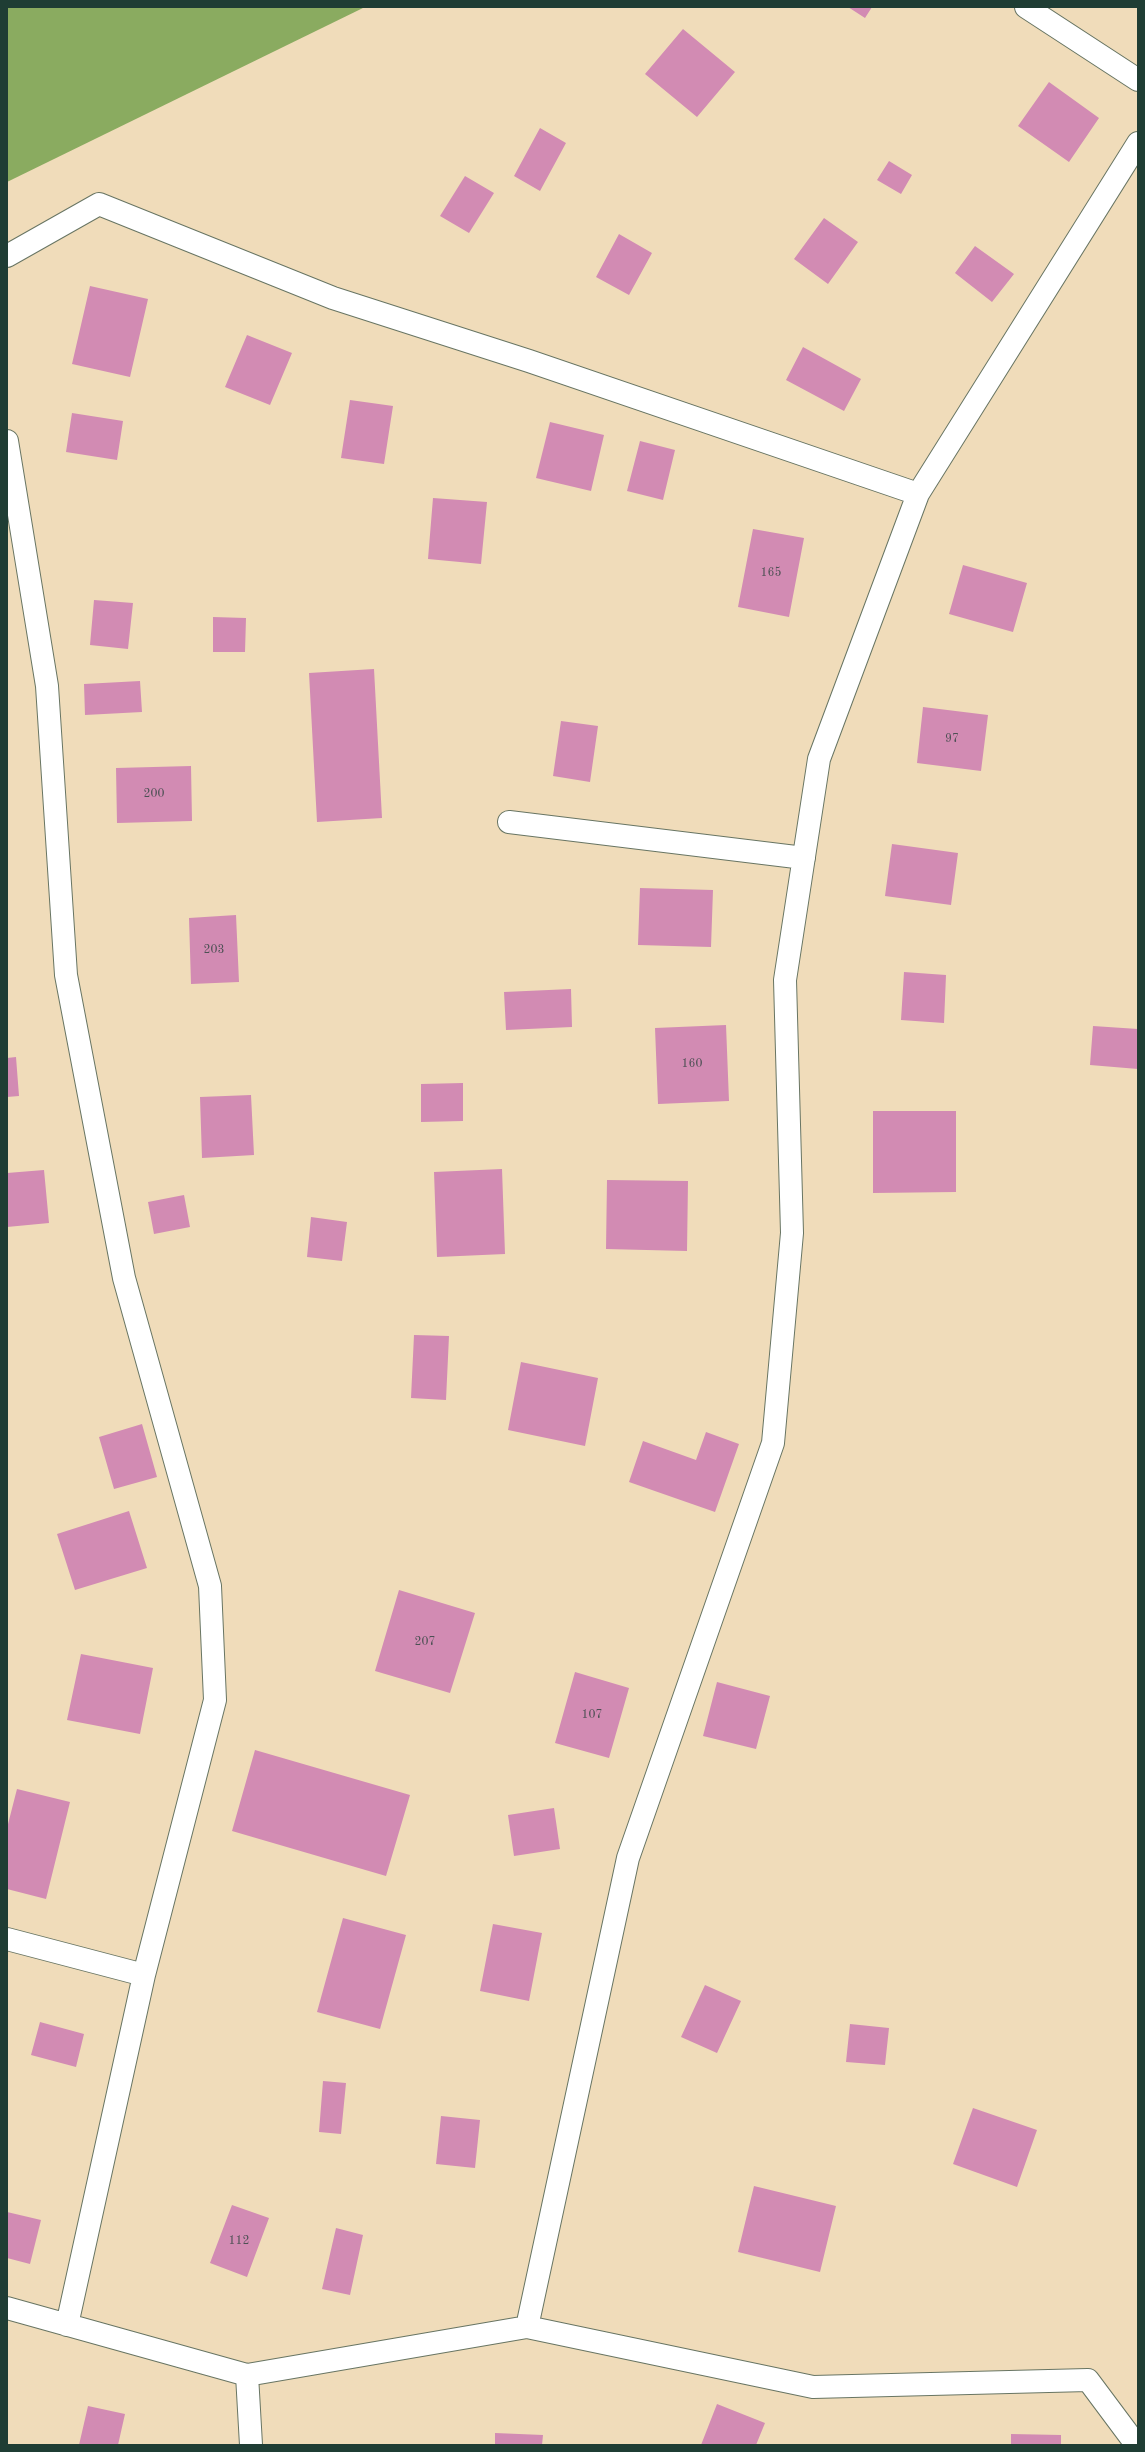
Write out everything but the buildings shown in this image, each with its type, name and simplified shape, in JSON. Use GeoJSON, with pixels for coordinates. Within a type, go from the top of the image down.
{"type":"FeatureCollection","features":[{"type":"Feature","properties":{"kind":"street"},"geometry":{"type":"LineString","coordinates":[[1026,7],[1138,80]]}},
{"type":"Feature","properties":{"kind":"street"},"geometry":{"type":"LineString","coordinates":[[527,2327],[628,1858],[773,1443],[792,1232],[785,980],[818,759],[918,494],[1138,143]]}},
{"type":"Feature","properties":{"kind":"street"},"geometry":{"type":"LineString","coordinates":[[7,256],[99,204],[333,298],[536,363],[918,494]]}},
{"type":"Feature","properties":{"kind":"street"},"geometry":{"type":"LineString","coordinates":[[7,441],[47,686],[66,975],[124,1278],[210,1586],[215,1700],[144,1975],[67,2325]]}},
{"type":"Feature","properties":{"kind":"street"},"geometry":{"type":"LineString","coordinates":[[509,822],[804,858]]}},
{"type":"Feature","properties":{"kind":"street"},"geometry":{"type":"LineString","coordinates":[[7,1939],[144,1975]]}},
{"type":"Feature","properties":{"kind":"street"},"geometry":{"type":"LineString","coordinates":[[7,2308],[247,2375],[527,2327],[814,2387],[1088,2380],[1132,2439],[1134,2445]]}},
{"type":"Feature","properties":{"kind":"street"},"geometry":{"type":"LineString","coordinates":[[247,2375],[251,2445]]}},
{"type":"Feature","properties":{"kind":"green space"},"geometry":{"type":"Polygon","coordinates":[[[7,7],[365,7],[7,182],[7,7]]]}}]}
